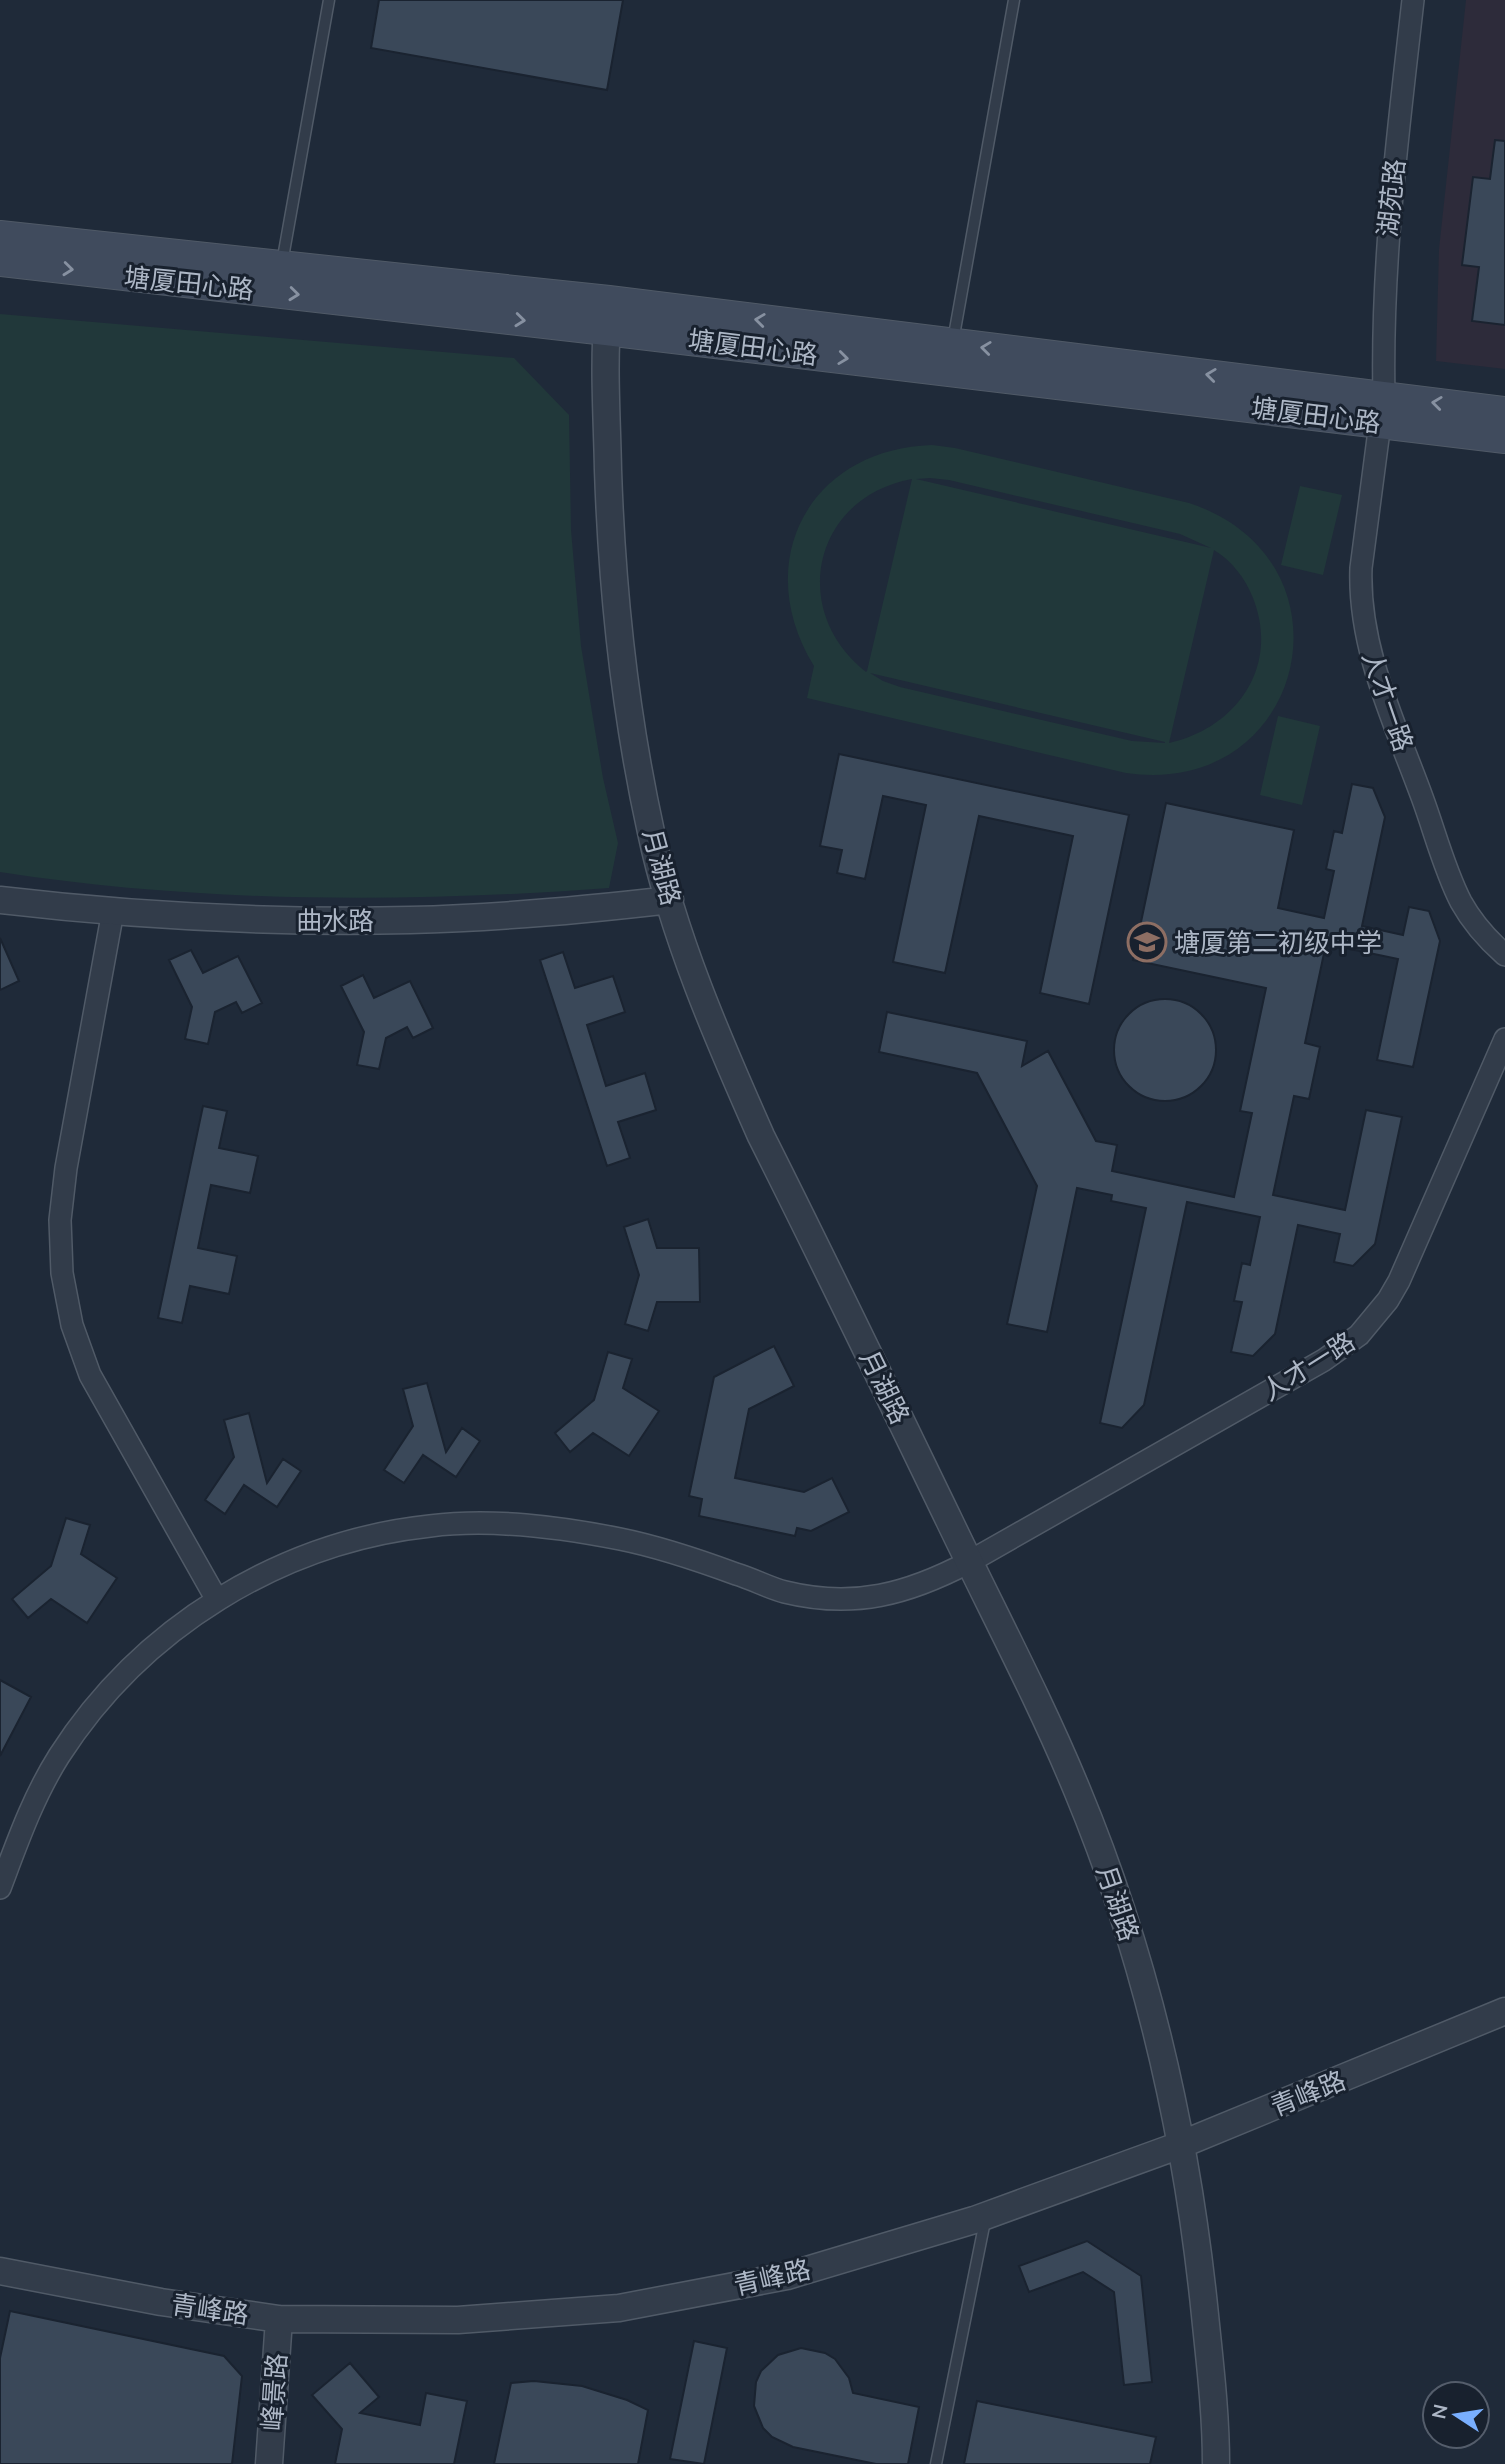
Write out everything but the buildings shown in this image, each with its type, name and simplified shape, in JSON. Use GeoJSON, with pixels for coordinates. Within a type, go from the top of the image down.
{"type":"FeatureCollection","features":[{"type":"Feature","properties":{"kind":"main road","name":"塘厦田心路"},"geometry":{"type":"LineString","coordinates":[[0,236],[282,265],[608,315],[1382,410],[1505,412]]}},
{"type":"Feature","properties":{"kind":"main road","name":"塘厦田心路"},"geometry":{"type":"LineString","coordinates":[[0,261],[953,343],[1382,410],[1505,438]]}},
{"type":"Feature","properties":{"kind":"street","name":"湖苑路"},"geometry":{"type":"LineString","coordinates":[[1382,410],[1387,239],[1413,0]]}},
{"type":"Feature","properties":{"kind":"street","name":"月湖路"},"geometry":{"type":"LineString","coordinates":[[608,315],[610,513],[617,615],[629,707],[651,833],[670,900],[712,1020],[761,1136],[1037,1697],[1079,1794],[1104,1862],[1135,1953],[1166,2071],[1180,2145],[1198,2244],[1209,2352],[1216,2464]]}},
{"type":"Feature","properties":{"kind":"street","name":"人才一路"},"geometry":{"type":"LineString","coordinates":[[1382,410],[1361,568],[1360,591],[1365,633],[1454,887],[1473,921],[1505,955]]}},
{"type":"Feature","properties":{"kind":"street","name":"曲水路"},"geometry":{"type":"LineString","coordinates":[[0,900],[236,919],[410,920],[522,914],[670,900]]}},
{"type":"Feature","properties":{"kind":"street"},"geometry":{"type":"LineString","coordinates":[[113,911],[66,1168],[60,1220],[62,1273],[72,1325],[90,1375],[216,1600]]}},
{"type":"Feature","properties":{"kind":"street","name":"人才一路"},"geometry":{"type":"LineString","coordinates":[[0,1888],[29,1813],[59,1756],[97,1704],[142,1657],[192,1616],[247,1582],[306,1555],[367,1536],[431,1525],[495,1523],[621,1539],[681,1555],[785,1591],[832,1599],[880,1596],[926,1584],[969,1562],[1324,1360],[1359,1335],[1388,1300],[1399,1281],[1505,1039]]}},
{"type":"Feature","properties":{"kind":"street","name":"青峰路"},"geometry":{"type":"LineString","coordinates":[[0,2270],[161,2302],[279,2319],[458,2320],[619,2308],[787,2276],[986,2216],[1180,2145],[1505,2011]]}},
{"type":"Feature","properties":{"kind":"street","name":"峰景路"},"geometry":{"type":"LineString","coordinates":[[269,2464],[279,2319]]}},
{"type":"Feature","properties":{"kind":"lane"},"geometry":{"type":"LineString","coordinates":[[282,265],[329,0]]}},
{"type":"Feature","properties":{"kind":"lane"},"geometry":{"type":"LineString","coordinates":[[953,343],[1014,0]]}},
{"type":"Feature","properties":{"kind":"lane"},"geometry":{"type":"LineString","coordinates":[[936,2464],[986,2216]]}},
{"type":"Feature","properties":{"kind":"shaded area"},"geometry":{"type":"Polygon","coordinates":[[[1466,0],[1505,0],[1505,369],[1436,361],[1439,249],[1466,0]]]}},
{"type":"Feature","properties":{"kind":"green space"},"geometry":{"type":"Polygon","coordinates":[[[0,314],[514,358],[569,415],[571,530],[581,646],[603,778],[618,843],[609,888],[380,898],[227,895],[151,890],[0,872],[0,314]]]}},
{"type":"Feature","properties":{"kind":"green space"},"geometry":{"type":"Polygon","coordinates":[[[932,445],[955,448],[1189,503],[1243,532],[1277,573],[1293,620],[1290,669],[1271,714],[1236,750],[1187,771],[1126,773],[807,698],[814,666],[796,627],[788,588],[791,551],[803,518],[824,489],[853,467],[889,451],[932,445]],[[912,479],[878,490],[852,508],[833,532],[823,559],[820,589],[826,619],[842,647],[866,672],[912,479]],[[916,479],[1211,548],[1180,534],[949,480],[916,479]],[[1214,550],[1169,743],[1215,724],[1233,708],[1247,690],[1256,670],[1261,647],[1260,623],[1253,598],[1237,571],[1214,550]],[[870,673],[883,681],[1132,741],[1165,743],[870,673]]]}},
{"type":"Feature","properties":{"kind":"green space"},"geometry":{"type":"Polygon","coordinates":[[[1300,486],[1342,495],[1323,575],[1281,565],[1300,486]]]}},
{"type":"Feature","properties":{"kind":"green space"},"geometry":{"type":"Polygon","coordinates":[[[1278,716],[1320,726],[1302,805],[1260,795],[1278,716]]]}},
{"type":"Feature","properties":{"kind":"place","name":"塘厦第二初级中学"},"geometry":{"type":"Point","coordinates":[1147,942]}}]}
